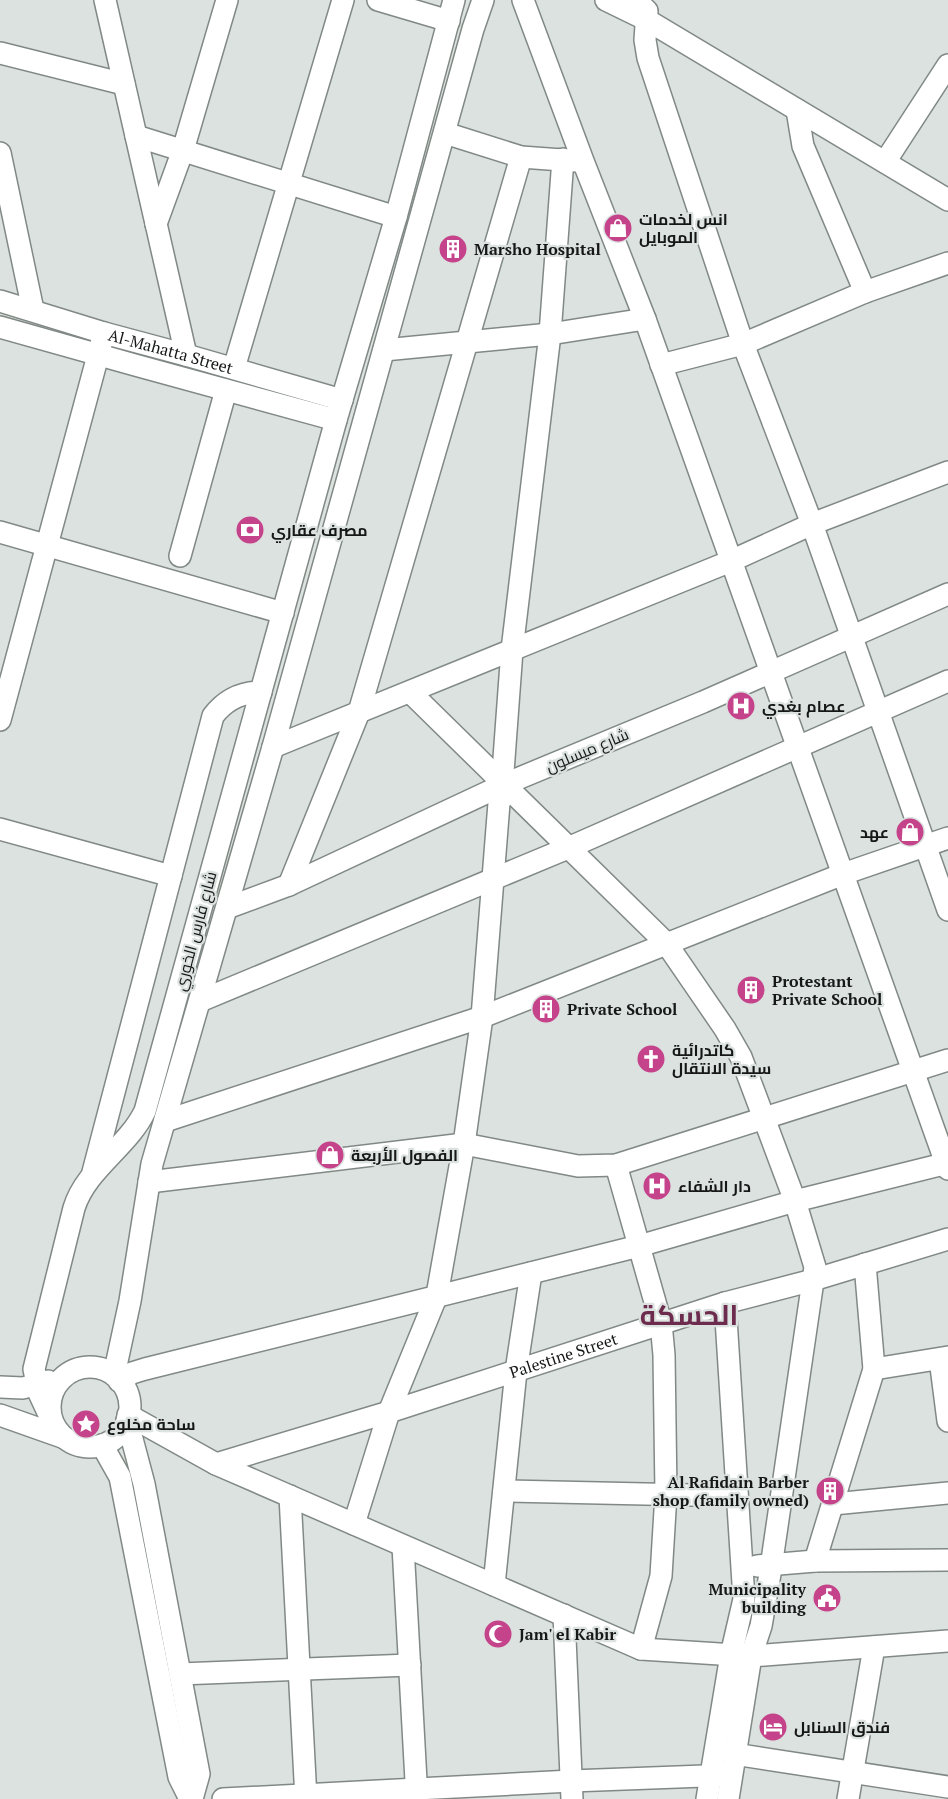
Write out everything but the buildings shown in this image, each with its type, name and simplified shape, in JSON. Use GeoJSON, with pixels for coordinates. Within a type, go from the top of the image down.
{"type":"FeatureCollection","features":[{"type":"Feature","properties":{"kind":"street"},"geometry":{"type":"LineString","coordinates":[[105,0],[186,355]]}},
{"type":"Feature","properties":{"kind":"street"},"geometry":{"type":"LineString","coordinates":[[156,224],[183,150],[227,0]]}},
{"type":"Feature","properties":{"kind":"street"},"geometry":{"type":"LineString","coordinates":[[234,368],[343,0]]}},
{"type":"Feature","properties":{"kind":"street"},"geometry":{"type":"LineString","coordinates":[[378,0],[449,21]]}},
{"type":"Feature","properties":{"kind":"street","name":"شارع فارس الخوري"},"geometry":{"type":"LineString","coordinates":[[59,1430],[37,1385],[34,1369],[74,1208],[78,1196],[133,1131],[145,1111],[339,410],[396,217],[454,0]]}},
{"type":"Feature","properties":{"kind":"street"},"geometry":{"type":"LineString","coordinates":[[116,1378],[149,1182],[165,1121],[273,747],[483,0]]}},
{"type":"Feature","properties":{"kind":"street"},"geometry":{"type":"LineString","coordinates":[[116,1378],[437,1295],[639,1246],[795,1201],[947,1165],[645,319],[573,160],[523,0]]}},
{"type":"Feature","properties":{"kind":"street"},"geometry":{"type":"LineString","coordinates":[[606,0],[647,20],[948,200]]}},
{"type":"Feature","properties":{"kind":"street"},"geometry":{"type":"LineString","coordinates":[[636,0],[647,11],[645,40],[648,58],[743,344],[812,524],[948,910]]}},
{"type":"Feature","properties":{"kind":"street"},"geometry":{"type":"LineString","coordinates":[[0,53],[124,84]]}},
{"type":"Feature","properties":{"kind":"street"},"geometry":{"type":"LineString","coordinates":[[885,162],[948,65]]}},
{"type":"Feature","properties":{"kind":"street"},"geometry":{"type":"LineString","coordinates":[[797,110],[803,146],[866,292]]}},
{"type":"Feature","properties":{"kind":"street"},"geometry":{"type":"LineString","coordinates":[[445,133],[521,157],[573,160]]}},
{"type":"Feature","properties":{"kind":"street"},"geometry":{"type":"LineString","coordinates":[[136,136],[396,217]]}},
{"type":"Feature","properties":{"kind":"street"},"geometry":{"type":"LineString","coordinates":[[0,153],[33,310]]}},
{"type":"Feature","properties":{"kind":"street"},"geometry":{"type":"LineString","coordinates":[[289,885],[359,712],[521,157]]}},
{"type":"Feature","properties":{"kind":"street"},"geometry":{"type":"LineString","coordinates":[[354,1524],[389,1412],[437,1295],[464,1144],[482,1017],[499,803],[505,785],[503,772],[513,650],[573,160]]}},
{"type":"Feature","properties":{"kind":"street"},"geometry":{"type":"LineString","coordinates":[[661,365],[743,344],[866,292],[948,263]]}},
{"type":"Feature","properties":{"kind":"street","name":"Al-Mahatta Street"},"geometry":{"type":"LineString","coordinates":[[0,301],[104,333],[234,368],[339,410]]}},
{"type":"Feature","properties":{"kind":"street"},"geometry":{"type":"LineString","coordinates":[[384,350],[550,334],[645,319]]}},
{"type":"Feature","properties":{"kind":"street","name":"Al-Mahatta Street"},"geometry":{"type":"LineString","coordinates":[[0,327],[226,390],[339,410]]}},
{"type":"Feature","properties":{"kind":"street"},"geometry":{"type":"LineString","coordinates":[[0,720],[104,333]]}},
{"type":"Feature","properties":{"kind":"street"},"geometry":{"type":"LineString","coordinates":[[180,556],[226,390]]}},
{"type":"Feature","properties":{"kind":"street"},"geometry":{"type":"LineString","coordinates":[[273,747],[731,561],[812,524],[946,479]]}},
{"type":"Feature","properties":{"kind":"street"},"geometry":{"type":"LineString","coordinates":[[0,532],[283,613]]}},
{"type":"Feature","properties":{"kind":"street","name":"شارع ميسلون"},"geometry":{"type":"LineString","coordinates":[[227,908],[289,885],[505,785],[948,594]]}},
{"type":"Feature","properties":{"kind":"street"},"geometry":{"type":"LineString","coordinates":[[200,1001],[568,848],[798,749],[948,681]]}},
{"type":"Feature","properties":{"kind":"street"},"geometry":{"type":"LineString","coordinates":[[90,1180],[213,716],[230,700],[244,693],[261,692]]}},
{"type":"Feature","properties":{"kind":"street"},"geometry":{"type":"LineString","coordinates":[[410,692],[666,943],[734,1043],[748,1071],[795,1201],[815,1267],[761,1626],[741,1655],[721,1775],[728,1799]]}},
{"type":"Feature","properties":{"kind":"street"},"geometry":{"type":"LineString","coordinates":[[0,828],[171,876]]}},
{"type":"Feature","properties":{"kind":"street"},"geometry":{"type":"LineString","coordinates":[[165,1121],[482,1017],[843,874],[948,838]]}},
{"type":"Feature","properties":{"kind":"street"},"geometry":{"type":"LineString","coordinates":[[149,1182],[464,1144],[578,1166],[616,1165],[948,1060]]}},
{"type":"Feature","properties":{"kind":"street"},"geometry":{"type":"LineString","coordinates":[[616,1165],[661,1323],[666,1494],[661,1576],[641,1649]]}},
{"type":"Feature","properties":{"kind":"street","name":"Palestine Street"},"geometry":{"type":"LineString","coordinates":[[216,1464],[389,1412],[725,1303],[813,1280],[948,1239]]}},
{"type":"Feature","properties":{"kind":"street"},"geometry":{"type":"LineString","coordinates":[[815,1561],[874,1369],[866,1264]]}},
{"type":"Feature","properties":{"kind":"street"},"geometry":{"type":"LineString","coordinates":[[494,1585],[516,1371],[531,1273]]}},
{"type":"Feature","properties":{"kind":"street"},"geometry":{"type":"LineString","coordinates":[[708,1799],[734,1754],[744,1599],[725,1303]]}},
{"type":"Feature","properties":{"kind":"street"},"geometry":{"type":"LineString","coordinates":[[874,1369],[944,1358],[948,1420]]}},
{"type":"Feature","properties":{"kind":"street"},"geometry":{"type":"LineString","coordinates":[[0,1379],[20,1371],[35,1360]]}},
{"type":"Feature","properties":{"kind":"street"},"geometry":{"type":"LineString","coordinates":[[0,1388],[12,1389],[37,1385],[71,1372],[93,1368],[116,1378],[127,1394],[128,1418],[144,1484],[199,1774],[191,1799]]}},
{"type":"Feature","properties":{"kind":"street"},"geometry":{"type":"LineString","coordinates":[[59,1430],[50,1408],[52,1394],[59,1381],[71,1372]]}},
{"type":"Feature","properties":{"kind":"street"},"geometry":{"type":"LineString","coordinates":[[0,1415],[59,1430],[82,1446],[102,1445],[117,1435],[128,1418]]}},
{"type":"Feature","properties":{"kind":"street"},"geometry":{"type":"LineString","coordinates":[[128,1418],[216,1464],[641,1649],[741,1655],[948,1641]]}},
{"type":"Feature","properties":{"kind":"street"},"geometry":{"type":"LineString","coordinates":[[102,1445],[120,1477],[179,1777],[191,1799]]}},
{"type":"Feature","properties":{"kind":"street"},"geometry":{"type":"LineString","coordinates":[[504,1491],[737,1496]]}},
{"type":"Feature","properties":{"kind":"street"},"geometry":{"type":"LineString","coordinates":[[833,1504],[948,1493]]}},
{"type":"Feature","properties":{"kind":"street"},"geometry":{"type":"LineString","coordinates":[[290,1496],[306,1797]]}},
{"type":"Feature","properties":{"kind":"street"},"geometry":{"type":"LineString","coordinates":[[403,1545],[417,1794]]}},
{"type":"Feature","properties":{"kind":"street"},"geometry":{"type":"LineString","coordinates":[[742,1567],[815,1561],[948,1560]]}},
{"type":"Feature","properties":{"kind":"street"},"geometry":{"type":"LineString","coordinates":[[564,1615],[571,1790]]}},
{"type":"Feature","properties":{"kind":"street"},"geometry":{"type":"LineString","coordinates":[[848,1799],[874,1647]]}},
{"type":"Feature","properties":{"kind":"street"},"geometry":{"type":"LineString","coordinates":[[180,1674],[410,1665]]}},
{"type":"Feature","properties":{"kind":"street"},"geometry":{"type":"LineString","coordinates":[[734,1754],[948,1787]]}},
{"type":"Feature","properties":{"kind":"street"},"geometry":{"type":"LineString","coordinates":[[224,1799],[571,1790],[721,1775]]}},
{"type":"Feature","properties":{"kind":"place","name":"انس لخدمات الموبايل"},"geometry":{"type":"Point","coordinates":[618,228]}},
{"type":"Feature","properties":{"kind":"place","name":"Marsho Hospital"},"geometry":{"type":"Point","coordinates":[453,249]}},
{"type":"Feature","properties":{"kind":"place","name":"مصرف عقاري"},"geometry":{"type":"Point","coordinates":[250,530]}},
{"type":"Feature","properties":{"kind":"place","name":"عصام بغدي"},"geometry":{"type":"Point","coordinates":[741,706]}},
{"type":"Feature","properties":{"kind":"place","name":"عهد"},"geometry":{"type":"Point","coordinates":[910,832]}},
{"type":"Feature","properties":{"kind":"place","name":"Protestant Private School"},"geometry":{"type":"Point","coordinates":[751,990]}},
{"type":"Feature","properties":{"kind":"place","name":"Private School"},"geometry":{"type":"Point","coordinates":[546,1009]}},
{"type":"Feature","properties":{"kind":"place","name":"كاتدرائية سيدة الانتقال"},"geometry":{"type":"Point","coordinates":[651,1059]}},
{"type":"Feature","properties":{"kind":"place","name":"الفصول الأربعة"},"geometry":{"type":"Point","coordinates":[330,1155]}},
{"type":"Feature","properties":{"kind":"place","name":"دار الشفاء"},"geometry":{"type":"Point","coordinates":[657,1186]}},
{"type":"Feature","properties":{"kind":"place","name":"ساحة مخلوع"},"geometry":{"type":"Point","coordinates":[86,1424]}},
{"type":"Feature","properties":{"kind":"place","name":"Al Rafidain Barber shop (family owned)"},"geometry":{"type":"Point","coordinates":[830,1491]}},
{"type":"Feature","properties":{"kind":"place","name":"Municipality building"},"geometry":{"type":"Point","coordinates":[827,1598]}},
{"type":"Feature","properties":{"kind":"place","name":"Jam' el Kabir"},"geometry":{"type":"Point","coordinates":[498,1634]}},
{"type":"Feature","properties":{"kind":"place","name":"فندق السنابل"},"geometry":{"type":"Point","coordinates":[773,1727]}},
{"type":"Feature","properties":{"kind":"district","name":"الحسكة"},"geometry":{"type":"Point","coordinates":[689,1314]}}]}
